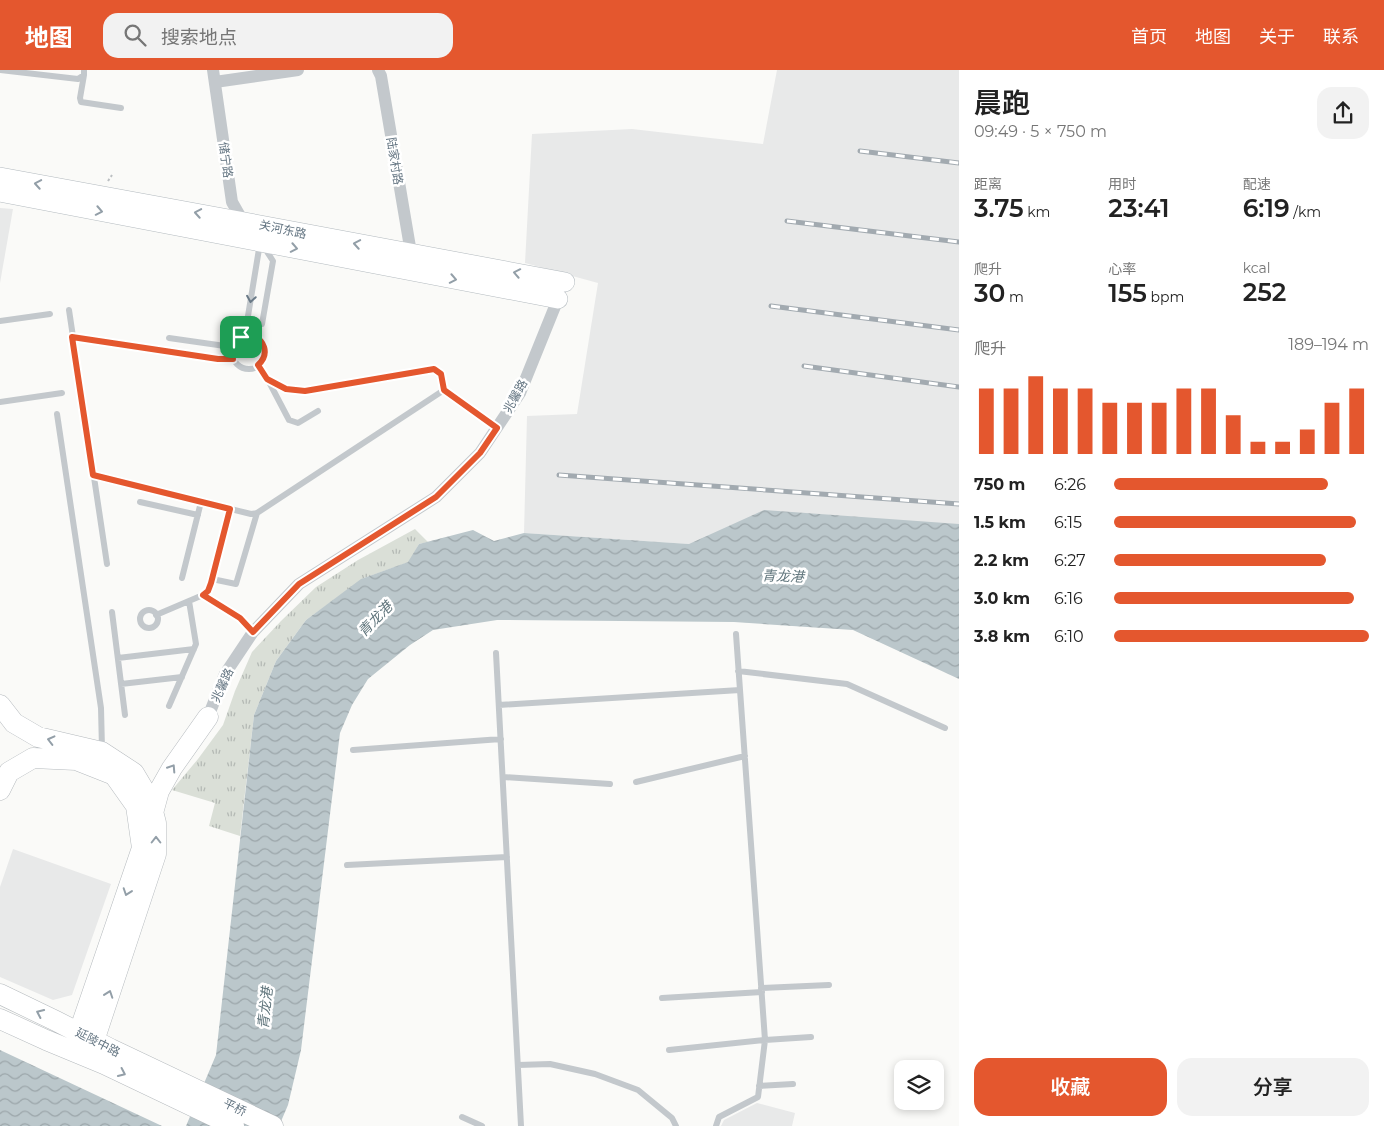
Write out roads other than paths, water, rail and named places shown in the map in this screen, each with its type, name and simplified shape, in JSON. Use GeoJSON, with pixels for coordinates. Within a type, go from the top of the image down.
{"type":"FeatureCollection","features":[{"type":"Feature","properties":{"kind":"main road","name":"关河东路"},"geometry":{"type":"LineString","coordinates":[[0,177],[411,253],[562,291]]}},
{"type":"Feature","properties":{"kind":"main road","name":"关河东路"},"geometry":{"type":"LineString","coordinates":[[0,192],[261,242],[562,291]]}},
{"type":"Feature","properties":{"kind":"main road"},"geometry":{"type":"LineString","coordinates":[[0,705],[14,723],[38,737],[102,752],[134,773],[150,800],[156,823],[156,854],[78,1053]]}},
{"type":"Feature","properties":{"kind":"main road"},"geometry":{"type":"LineString","coordinates":[[153,812],[159,790],[208,717]]}},
{"type":"Feature","properties":{"kind":"main road"},"geometry":{"type":"LineString","coordinates":[[0,790],[9,772],[33,758],[76,760],[114,775],[136,806],[142,848],[86,1036]]}},
{"type":"Feature","properties":{"kind":"main road","name":"延陵中路"},"geometry":{"type":"LineString","coordinates":[[0,994],[86,1036],[193,1097]]}},
{"type":"Feature","properties":{"kind":"main road","name":"延陵中路"},"geometry":{"type":"LineString","coordinates":[[0,1019],[78,1053],[193,1097]]}},
{"type":"Feature","properties":{"kind":"main road","name":"平桥"},"geometry":{"type":"LineString","coordinates":[[193,1097],[234,1126]]}},
{"type":"Feature","properties":{"kind":"main road","name":"平桥"},"geometry":{"type":"LineString","coordinates":[[193,1097],[273,1126]]}},
{"type":"Feature","properties":{"kind":"street"},"geometry":{"type":"LineString","coordinates":[[214,76],[298,70]]}},
{"type":"Feature","properties":{"kind":"street","name":"陆家村路"},"geometry":{"type":"LineString","coordinates":[[378,70],[381,76],[411,253]]}},
{"type":"Feature","properties":{"kind":"street","name":"储宁路"},"geometry":{"type":"LineString","coordinates":[[214,76],[232,202],[242,221],[261,242]]}},
{"type":"Feature","properties":{"kind":"street","name":"兆馨路"},"geometry":{"type":"LineString","coordinates":[[208,717],[225,674],[253,632],[299,584],[436,497],[480,453],[520,394],[562,291]]}},
{"type":"Feature","properties":{"kind":"lane"},"geometry":{"type":"LineString","coordinates":[[0,70],[78,79],[84,72]]}},
{"type":"Feature","properties":{"kind":"lane"},"geometry":{"type":"LineString","coordinates":[[84,72],[80,98],[82,102],[121,108]]}},
{"type":"Feature","properties":{"kind":"lane"},"geometry":{"type":"LineString","coordinates":[[261,242],[273,261],[262,324]]}},
{"type":"Feature","properties":{"kind":"lane"},"geometry":{"type":"LineString","coordinates":[[241,337],[260,335],[265,347],[262,362],[253,368],[241,367],[233,359],[232,347],[241,337],[247,325],[261,242]]}},
{"type":"Feature","properties":{"kind":"lane"},"geometry":{"type":"LineString","coordinates":[[69,310],[107,564]]}},
{"type":"Feature","properties":{"kind":"lane"},"geometry":{"type":"LineString","coordinates":[[0,320],[50,314]]}},
{"type":"Feature","properties":{"kind":"lane"},"geometry":{"type":"LineString","coordinates":[[72,337],[218,359],[233,359]]}},
{"type":"Feature","properties":{"kind":"lane"},"geometry":{"type":"LineString","coordinates":[[169,338],[232,347]]}},
{"type":"Feature","properties":{"kind":"lane"},"geometry":{"type":"LineString","coordinates":[[258,365],[289,420],[298,423],[318,411]]}},
{"type":"Feature","properties":{"kind":"lane"},"geometry":{"type":"LineString","coordinates":[[267,379],[286,389],[305,391],[434,369],[441,374],[444,390],[497,428]]}},
{"type":"Feature","properties":{"kind":"lane"},"geometry":{"type":"LineString","coordinates":[[93,475],[250,514],[257,513],[444,390]]}},
{"type":"Feature","properties":{"kind":"lane"},"geometry":{"type":"LineString","coordinates":[[0,402],[62,393]]}},
{"type":"Feature","properties":{"kind":"lane"},"geometry":{"type":"LineString","coordinates":[[57,414],[100,708],[102,752]]}},
{"type":"Feature","properties":{"kind":"lane"},"geometry":{"type":"LineString","coordinates":[[140,502],[198,515]]}},
{"type":"Feature","properties":{"kind":"lane"},"geometry":{"type":"LineString","coordinates":[[182,578],[201,502]]}},
{"type":"Feature","properties":{"kind":"lane"},"geometry":{"type":"LineString","coordinates":[[156,614],[203,595],[208,591],[230,509]]}},
{"type":"Feature","properties":{"kind":"lane"},"geometry":{"type":"LineString","coordinates":[[212,579],[236,584],[257,513]]}},
{"type":"Feature","properties":{"kind":"lane"},"geometry":{"type":"LineString","coordinates":[[203,595],[240,618],[253,632]]}},
{"type":"Feature","properties":{"kind":"lane"},"geometry":{"type":"LineString","coordinates":[[169,706],[196,644],[189,601]]}},
{"type":"Feature","properties":{"kind":"lane"},"geometry":{"type":"LineString","coordinates":[[112,612],[126,715]]}},
{"type":"Feature","properties":{"kind":"lane"},"geometry":{"type":"LineString","coordinates":[[716,1126],[719,1118],[758,1096],[765,1040],[736,634]]}},
{"type":"Feature","properties":{"kind":"lane"},"geometry":{"type":"LineString","coordinates":[[118,658],[194,649]]}},
{"type":"Feature","properties":{"kind":"lane"},"geometry":{"type":"LineString","coordinates":[[496,653],[522,1126]]}},
{"type":"Feature","properties":{"kind":"lane"},"geometry":{"type":"LineString","coordinates":[[738,671],[848,684],[945,728]]}},
{"type":"Feature","properties":{"kind":"lane"},"geometry":{"type":"LineString","coordinates":[[121,684],[182,678]]}},
{"type":"Feature","properties":{"kind":"lane"},"geometry":{"type":"LineString","coordinates":[[499,705],[740,690]]}},
{"type":"Feature","properties":{"kind":"lane"},"geometry":{"type":"LineString","coordinates":[[353,750],[501,739]]}},
{"type":"Feature","properties":{"kind":"lane"},"geometry":{"type":"LineString","coordinates":[[636,782],[745,756]]}},
{"type":"Feature","properties":{"kind":"lane"},"geometry":{"type":"LineString","coordinates":[[503,776],[610,784]]}},
{"type":"Feature","properties":{"kind":"lane"},"geometry":{"type":"LineString","coordinates":[[347,865],[507,857]]}},
{"type":"Feature","properties":{"kind":"lane"},"geometry":{"type":"LineString","coordinates":[[662,998],[829,985]]}},
{"type":"Feature","properties":{"kind":"lane"},"geometry":{"type":"LineString","coordinates":[[669,1050],[812,1037]]}},
{"type":"Feature","properties":{"kind":"lane"},"geometry":{"type":"LineString","coordinates":[[518,1065],[550,1064],[596,1074],[638,1090],[672,1118],[676,1126]]}},
{"type":"Feature","properties":{"kind":"lane"},"geometry":{"type":"LineString","coordinates":[[759,1086],[794,1084]]}},
{"type":"Feature","properties":{"kind":"lane"},"geometry":{"type":"LineString","coordinates":[[462,1117],[482,1126]]}},
{"type":"Feature","properties":{"kind":"water","name":"青龙港"},"geometry":{"type":"Polygon","coordinates":[[[764,510],[959,524],[959,679],[853,630],[734,622],[497,620],[433,630],[410,645],[368,679],[352,705],[340,733],[301,1050],[288,1105],[279,1126],[186,1126],[216,1055],[254,715],[276,661],[306,620],[361,579],[408,562],[419,544],[473,530],[494,541],[524,533],[689,544],[764,510]]]}},
{"type":"Feature","properties":{"kind":"water"},"geometry":{"type":"Polygon","coordinates":[[[0,1050],[162,1126],[0,1126],[0,1050]]]}},
{"type":"Feature","properties":{"kind":"railway"},"geometry":{"type":"LineString","coordinates":[[860,151],[959,163]]}},
{"type":"Feature","properties":{"kind":"railway"},"geometry":{"type":"LineString","coordinates":[[787,221],[959,242]]}},
{"type":"Feature","properties":{"kind":"railway"},"geometry":{"type":"LineString","coordinates":[[771,306],[959,330]]}},
{"type":"Feature","properties":{"kind":"railway"},"geometry":{"type":"LineString","coordinates":[[804,366],[959,387]]}},
{"type":"Feature","properties":{"kind":"railway"},"geometry":{"type":"LineString","coordinates":[[559,475],[959,504]]}}]}
